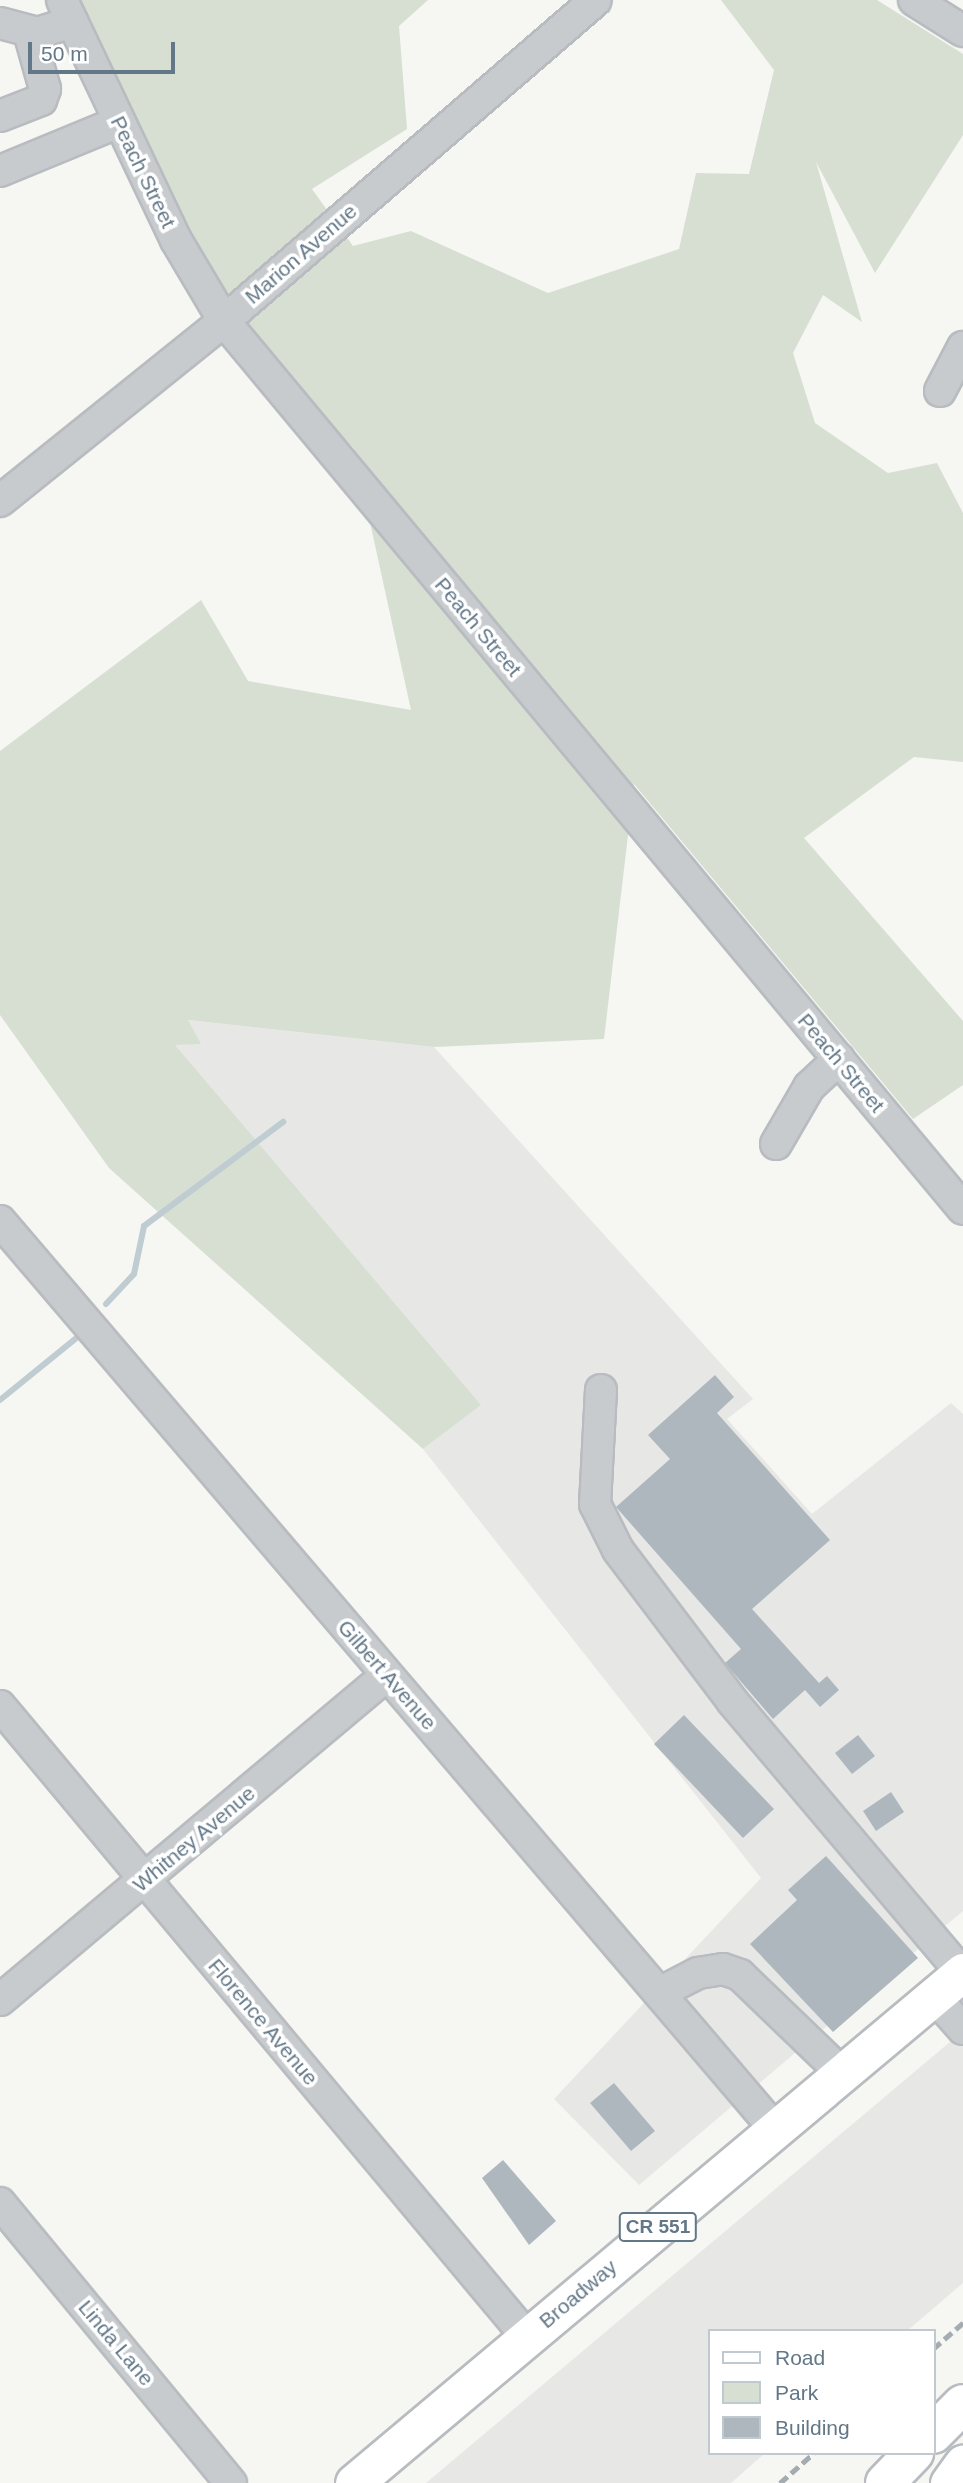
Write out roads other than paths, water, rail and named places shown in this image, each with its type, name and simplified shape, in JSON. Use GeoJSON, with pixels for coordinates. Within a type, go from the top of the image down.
{"type":"FeatureCollection","features":[{"type":"Feature","properties":{"kind":"highway"},"geometry":{"type":"LineString","coordinates":[[935,2432],[963,2404]]}},
{"type":"Feature","properties":{"kind":"highway"},"geometry":{"type":"LineString","coordinates":[[885,2483],[912,2455]]}},
{"type":"Feature","properties":{"kind":"main road","name":"Broadway"},"geometry":{"type":"LineString","coordinates":[[354,2483],[962,1972]]}},
{"type":"Feature","properties":{"kind":"main road"},"geometry":{"type":"LineString","coordinates":[[935,2425],[963,2404]]}},
{"type":"Feature","properties":{"kind":"main road"},"geometry":{"type":"LineString","coordinates":[[863,2483],[898,2455]]}},
{"type":"Feature","properties":{"kind":"street","name":"Marion Avenue"},"geometry":{"type":"LineString","coordinates":[[0,501],[225,321],[596,0]]}},
{"type":"Feature","properties":{"kind":"street"},"geometry":{"type":"LineString","coordinates":[[914,0],[963,31]]}},
{"type":"Feature","properties":{"kind":"street","name":"Peach Street"},"geometry":{"type":"LineString","coordinates":[[67,11],[176,240],[225,321],[963,1209]]}},
{"type":"Feature","properties":{"kind":"street"},"geometry":{"type":"LineString","coordinates":[[0,23],[29,32],[67,11]]}},
{"type":"Feature","properties":{"kind":"street"},"geometry":{"type":"LineString","coordinates":[[0,116],[41,100],[45,89],[29,32]]}},
{"type":"Feature","properties":{"kind":"street"},"geometry":{"type":"LineString","coordinates":[[0,172],[119,122]]}},
{"type":"Feature","properties":{"kind":"street"},"geometry":{"type":"LineString","coordinates":[[940,391],[963,347]]}},
{"type":"Feature","properties":{"kind":"street"},"geometry":{"type":"LineString","coordinates":[[776,1144],[809,1087],[839,1059]]}},
{"type":"Feature","properties":{"kind":"street","name":"Gilbert Avenue"},"geometry":{"type":"LineString","coordinates":[[5,1236],[661,1992],[775,2129]]}},
{"type":"Feature","properties":{"kind":"street"},"geometry":{"type":"LineString","coordinates":[[601,1390],[595,1504],[618,1550],[732,1701],[962,1972]]}},
{"type":"Feature","properties":{"kind":"street","name":"Whitney Avenue"},"geometry":{"type":"LineString","coordinates":[[0,2000],[145,1881],[387,1675]]}},
{"type":"Feature","properties":{"kind":"street","name":"Florence Avenue"},"geometry":{"type":"LineString","coordinates":[[0,1706],[527,2337]]}},
{"type":"Feature","properties":{"kind":"street"},"geometry":{"type":"LineString","coordinates":[[661,1992],[698,1973],[723,1969],[740,1975],[842,2073]]}},
{"type":"Feature","properties":{"kind":"street"},"geometry":{"type":"LineString","coordinates":[[934,1996],[963,2029]]}},
{"type":"Feature","properties":{"kind":"street","name":"Linda Lane"},"geometry":{"type":"LineString","coordinates":[[0,2203],[231,2483]]}},
{"type":"Feature","properties":{"kind":"waterway"},"geometry":{"type":"LineString","coordinates":[[106,1304],[134,1274],[144,1226],[283,1122]]}},
{"type":"Feature","properties":{"kind":"waterway"},"geometry":{"type":"LineString","coordinates":[[0,1400],[75,1339]]}},
{"type":"Feature","properties":{"kind":"railway"},"geometry":{"type":"LineString","coordinates":[[935,2347],[963,2323]]}},
{"type":"Feature","properties":{"kind":"railway"},"geometry":{"type":"LineString","coordinates":[[780,2483],[812,2455]]}}]}
